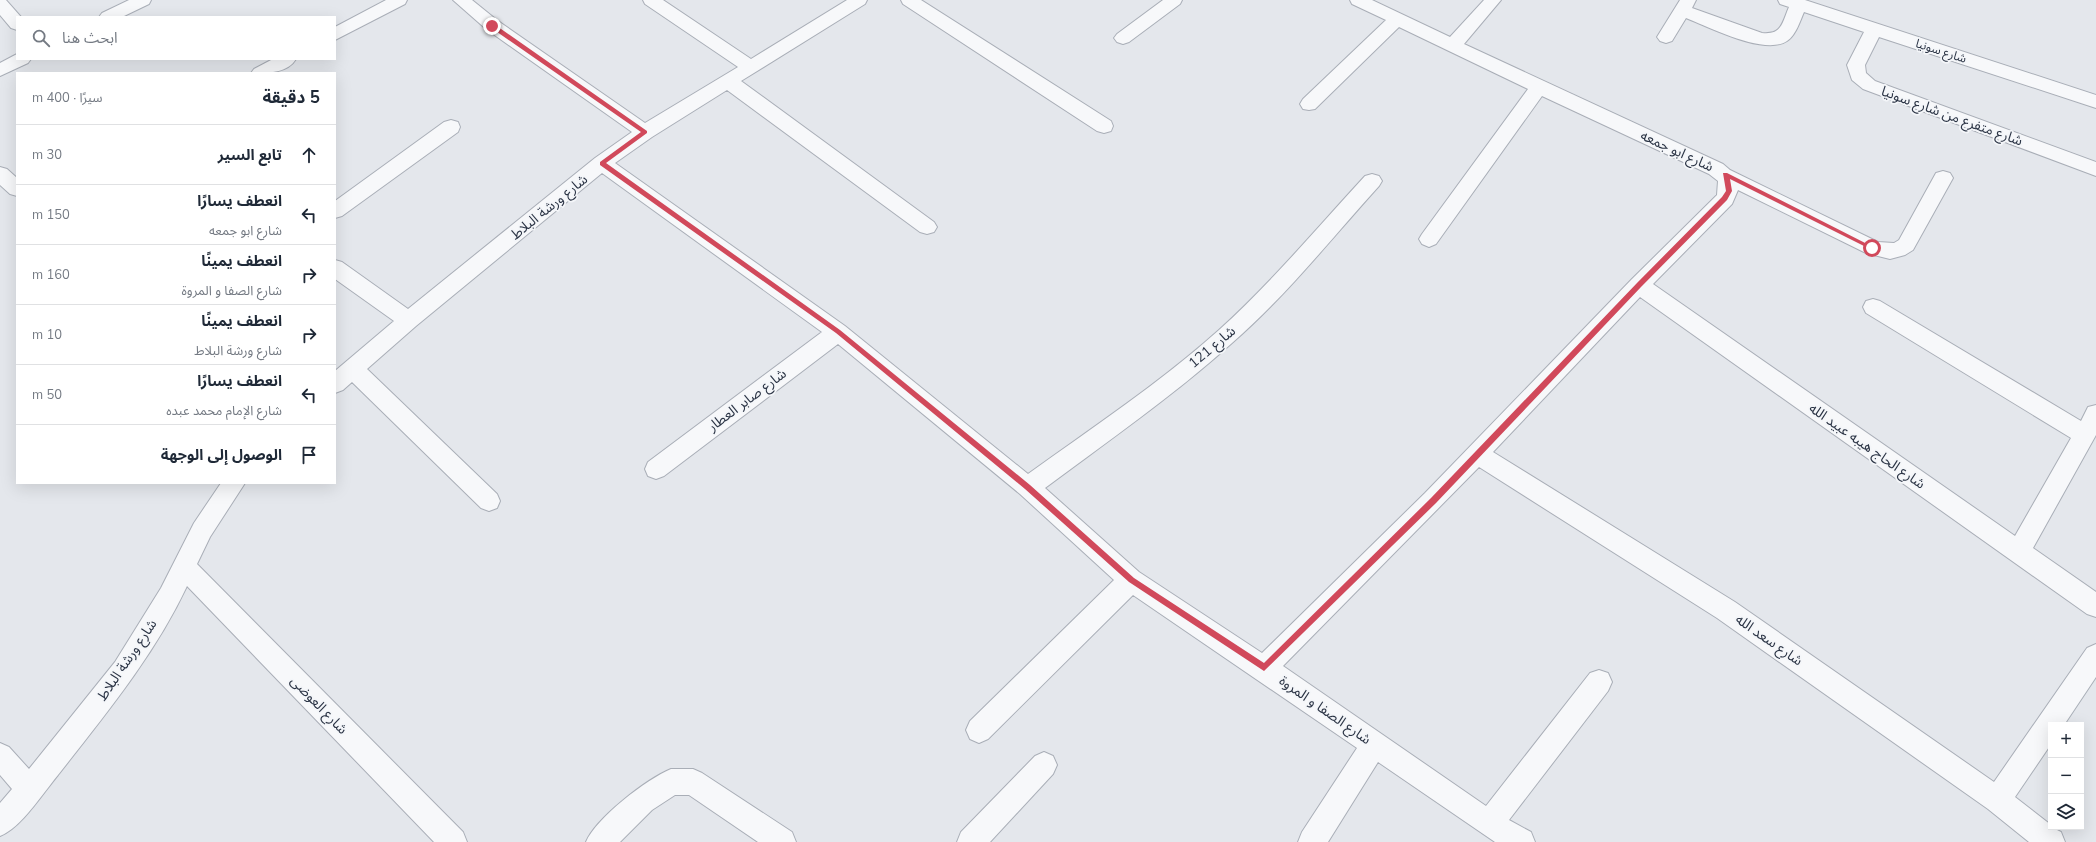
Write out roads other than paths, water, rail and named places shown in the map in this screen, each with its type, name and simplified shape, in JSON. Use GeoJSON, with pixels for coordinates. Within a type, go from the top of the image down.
{"type":"FeatureCollection","features":[{"type":"Feature","properties":{"kind":"street"},"geometry":{"type":"LineString","coordinates":[[110,16],[143,0]]}},
{"type":"Feature","properties":{"kind":"street"},"geometry":{"type":"LineString","coordinates":[[336,33],[399,0]]}},
{"type":"Feature","properties":{"kind":"street"},"geometry":{"type":"LineString","coordinates":[[461,0],[492,26],[645,132]]}},
{"type":"Feature","properties":{"kind":"street"},"geometry":{"type":"LineString","coordinates":[[651,0],[751,67]]}},
{"type":"Feature","properties":{"kind":"street","name":"شارع ورشة البلاط"},"geometry":{"type":"LineString","coordinates":[[336,383],[409,320],[602,163],[645,132],[751,67],[834,6],[859,0]]}},
{"type":"Feature","properties":{"kind":"street"},"geometry":{"type":"LineString","coordinates":[[909,0],[1104,126]]}},
{"type":"Feature","properties":{"kind":"street"},"geometry":{"type":"LineString","coordinates":[[1123,38],[1174,0]]}},
{"type":"Feature","properties":{"kind":"street","name":"شارع ابو جمعه"},"geometry":{"type":"LineString","coordinates":[[1264,668],[1433,500],[1639,285],[1724,199],[1729,191],[1729,184],[1725,174],[1396,20],[1358,0]]}},
{"type":"Feature","properties":{"kind":"street"},"geometry":{"type":"LineString","coordinates":[[1452,46],[1493,0]]}},
{"type":"Feature","properties":{"kind":"street"},"geometry":{"type":"LineString","coordinates":[[1666,38],[1685,5],[1760,39],[1771,41],[1780,40],[1784,35],[1792,2]]}},
{"type":"Feature","properties":{"kind":"street","name":"شارع سونيا"},"geometry":{"type":"LineString","coordinates":[[1792,2],[2096,102]]}},
{"type":"Feature","properties":{"kind":"street"},"geometry":{"type":"LineString","coordinates":[[0,4],[16,23]]}},
{"type":"Feature","properties":{"kind":"street"},"geometry":{"type":"LineString","coordinates":[[1309,104],[1396,20]]}},
{"type":"Feature","properties":{"kind":"street","name":"شارع متفرع من شارع سونيا"},"geometry":{"type":"LineString","coordinates":[[1874,29],[1856,65],[1858,76],[1869,85],[2096,169]]}},
{"type":"Feature","properties":{"kind":"street"},"geometry":{"type":"LineString","coordinates":[[0,70],[20,60]]}},
{"type":"Feature","properties":{"kind":"street"},"geometry":{"type":"LineString","coordinates":[[262,72],[285,60]]}},
{"type":"Feature","properties":{"kind":"street"},"geometry":{"type":"LineString","coordinates":[[728,81],[927,227]]}},
{"type":"Feature","properties":{"kind":"street"},"geometry":{"type":"LineString","coordinates":[[1429,239],[1539,87]]}},
{"type":"Feature","properties":{"kind":"street"},"geometry":{"type":"LineString","coordinates":[[336,210],[451,127]]}},
{"type":"Feature","properties":{"kind":"street","name":"شارع الصفا و المروة"},"geometry":{"type":"LineString","coordinates":[[602,163],[838,332],[1028,487],[1131,580],[1264,668],[1489,824],[1521,842]]}},
{"type":"Feature","properties":{"kind":"street"},"geometry":{"type":"LineString","coordinates":[[0,174],[16,188]]}},
{"type":"Feature","properties":{"kind":"street"},"geometry":{"type":"LineString","coordinates":[[1725,174],[1872,248],[1892,252],[1900,250],[1906,245],[1943,178]]}},
{"type":"Feature","properties":{"kind":"street","name":"شارع 121"},"geometry":{"type":"LineString","coordinates":[[1028,487],[1177,376],[1225,337],[1262,301],[1372,181]]}},
{"type":"Feature","properties":{"kind":"street"},"geometry":{"type":"LineString","coordinates":[[336,269],[409,320]]}},
{"type":"Feature","properties":{"kind":"street","name":"شارع الحاج هيبه عبيد الله"},"geometry":{"type":"LineString","coordinates":[[1639,285],[2096,606]]}},
{"type":"Feature","properties":{"kind":"street"},"geometry":{"type":"LineString","coordinates":[[1873,307],[2085,434]]}},
{"type":"Feature","properties":{"kind":"street","name":"شارع صابر العطار"},"geometry":{"type":"LineString","coordinates":[[656,469],[838,332]]}},
{"type":"Feature","properties":{"kind":"street"},"geometry":{"type":"LineString","coordinates":[[353,369],[489,501]]}},
{"type":"Feature","properties":{"kind":"street"},"geometry":{"type":"LineString","coordinates":[[2018,552],[2096,414]]}},
{"type":"Feature","properties":{"kind":"street","name":"شارع سعد الله"},"geometry":{"type":"LineString","coordinates":[[1477,454],[1726,610],[1997,800],[2051,842]]}},
{"type":"Feature","properties":{"kind":"street","name":"شارع ورشة البلاط"},"geometry":{"type":"LineString","coordinates":[[0,823],[30,790],[124,671],[170,596],[202,530],[233,484]]}},
{"type":"Feature","properties":{"kind":"street","name":"شارع العوضى"},"geometry":{"type":"LineString","coordinates":[[184,567],[453,842]]}},
{"type":"Feature","properties":{"kind":"street"},"geometry":{"type":"LineString","coordinates":[[979,730],[1131,580]]}},
{"type":"Feature","properties":{"kind":"street"},"geometry":{"type":"LineString","coordinates":[[1997,800],[2096,656]]}},
{"type":"Feature","properties":{"kind":"street"},"geometry":{"type":"LineString","coordinates":[[1489,824],[1599,682]]}},
{"type":"Feature","properties":{"kind":"street"},"geometry":{"type":"LineString","coordinates":[[1312,842],[1374,744]]}},
{"type":"Feature","properties":{"kind":"street"},"geometry":{"type":"LineString","coordinates":[[0,756],[30,790]]}},
{"type":"Feature","properties":{"kind":"street"},"geometry":{"type":"LineString","coordinates":[[971,842],[1044,765]]}},
{"type":"Feature","properties":{"kind":"street"},"geometry":{"type":"LineString","coordinates":[[600,842],[643,801],[671,782],[693,782],[782,842]]}}]}
